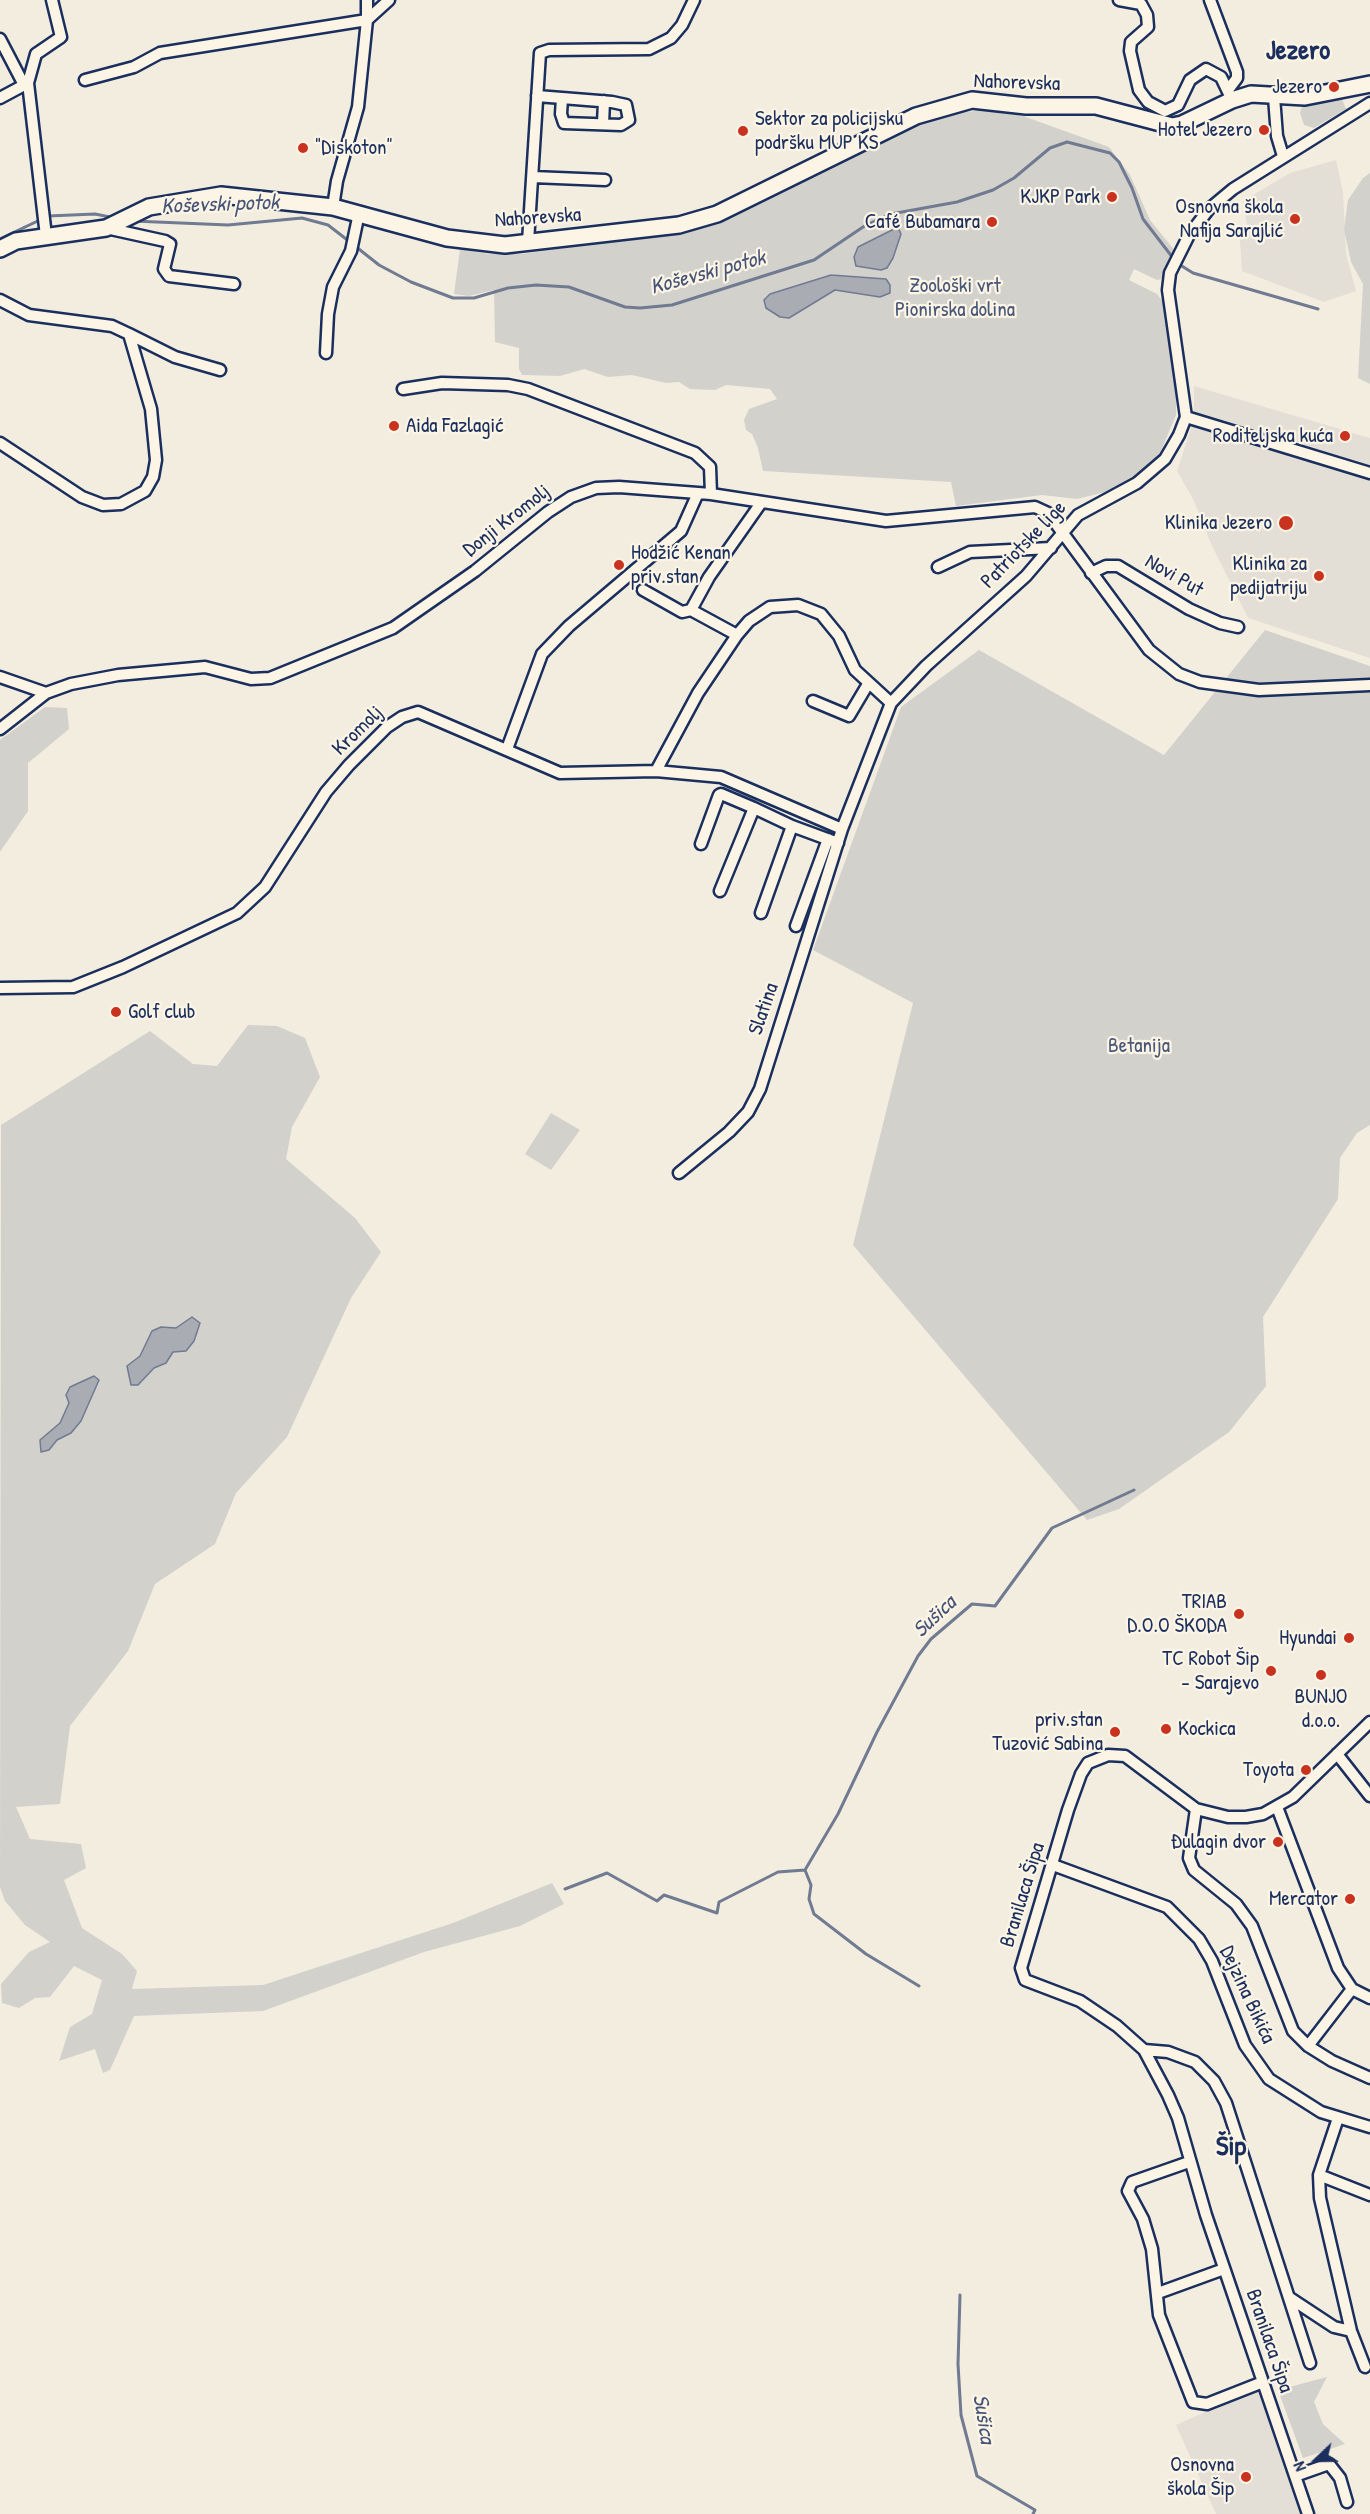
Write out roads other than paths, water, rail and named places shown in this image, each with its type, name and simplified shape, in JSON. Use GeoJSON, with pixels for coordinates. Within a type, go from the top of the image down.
{"type":"FeatureCollection","features":[{"type":"Feature","properties":{"kind":"street"},"geometry":{"type":"LineString","coordinates":[[0,98],[26,84],[36,54],[61,37],[51,0]]}},
{"type":"Feature","properties":{"kind":"street"},"geometry":{"type":"LineString","coordinates":[[333,207],[337,181],[358,107],[367,0]]}},
{"type":"Feature","properties":{"kind":"street"},"geometry":{"type":"LineString","coordinates":[[528,242],[538,57],[542,51],[649,49],[670,38],[682,25],[694,0]]}},
{"type":"Feature","properties":{"kind":"street"},"geometry":{"type":"LineString","coordinates":[[1119,0],[1141,4],[1147,15],[1148,27],[1131,42],[1130,51],[1139,90],[1154,106],[1165,111],[1178,105],[1190,80],[1206,69],[1221,77],[1230,95]]}},
{"type":"Feature","properties":{"kind":"street"},"geometry":{"type":"LineString","coordinates":[[1210,0],[1237,72],[1230,95]]}},
{"type":"Feature","properties":{"kind":"street"},"geometry":{"type":"LineString","coordinates":[[85,80],[134,67],[160,53],[367,20],[387,2]]}},
{"type":"Feature","properties":{"kind":"street"},"geometry":{"type":"LineString","coordinates":[[0,39],[26,84],[46,230]]}},
{"type":"Feature","properties":{"kind":"street","name":"Nahorevska"},"geometry":{"type":"LineString","coordinates":[[0,249],[46,230],[108,227],[149,207],[221,195],[333,207],[447,238],[505,245],[679,225],[717,214],[916,116],[972,100],[1035,106],[1096,106],[1172,126],[1192,120],[1230,95],[1305,97],[1370,84]]}},
{"type":"Feature","properties":{"kind":"street"},"geometry":{"type":"LineString","coordinates":[[537,96],[604,101],[626,105],[629,116],[627,122],[621,125],[564,123],[561,118],[562,98]]}},
{"type":"Feature","properties":{"kind":"street"},"geometry":{"type":"LineString","coordinates":[[1274,97],[1277,136],[1283,156]]}},
{"type":"Feature","properties":{"kind":"street"},"geometry":{"type":"LineString","coordinates":[[603,124],[604,101]]}},
{"type":"Feature","properties":{"kind":"street"},"geometry":{"type":"LineString","coordinates":[[1370,103],[1283,156],[1209,208],[1179,252],[1168,290],[1186,417],[1370,473]]}},
{"type":"Feature","properties":{"kind":"street"},"geometry":{"type":"LineString","coordinates":[[533,177],[605,180]]}},
{"type":"Feature","properties":{"kind":"street"},"geometry":{"type":"LineString","coordinates":[[326,353],[328,314],[333,287],[356,238],[359,213]]}},
{"type":"Feature","properties":{"kind":"street"},"geometry":{"type":"LineString","coordinates":[[108,227],[170,244],[164,269],[169,276],[234,284]]}},
{"type":"Feature","properties":{"kind":"street"},"geometry":{"type":"LineString","coordinates":[[0,300],[29,315],[101,324],[129,334],[176,357],[220,370]]}},
{"type":"Feature","properties":{"kind":"street"},"geometry":{"type":"LineString","coordinates":[[0,443],[82,497],[103,505],[121,504],[145,491],[153,477],[156,460],[153,428],[129,334]]}},
{"type":"Feature","properties":{"kind":"street"},"geometry":{"type":"LineString","coordinates":[[403,389],[442,383],[508,385],[528,389],[695,453],[710,467],[711,494]]}},
{"type":"Feature","properties":{"kind":"street","name":"Patriotske lige"},"geometry":{"type":"LineString","coordinates":[[842,829],[891,703],[926,666],[1026,576],[1083,512],[1137,483],[1165,459],[1186,417]]}},
{"type":"Feature","properties":{"kind":"street","name":"Donji Kromolj"},"geometry":{"type":"LineString","coordinates":[[0,729],[46,693],[71,684],[118,675],[205,668],[251,679],[270,678],[393,628],[467,577],[548,512],[572,496],[596,488],[619,487],[711,494],[886,521],[1035,507],[1048,513],[1149,650],[1169,668],[1189,678],[1228,687],[1259,690],[1370,685]]}},
{"type":"Feature","properties":{"kind":"street"},"geometry":{"type":"LineString","coordinates":[[507,749],[542,654],[569,626],[681,531],[698,493]]}},
{"type":"Feature","properties":{"kind":"street"},"geometry":{"type":"LineString","coordinates":[[692,610],[709,577],[761,503]]}},
{"type":"Feature","properties":{"kind":"street"},"geometry":{"type":"LineString","coordinates":[[938,567],[970,552],[1051,548]]}},
{"type":"Feature","properties":{"kind":"street","name":"Novi Put"},"geometry":{"type":"LineString","coordinates":[[1091,573],[1106,566],[1118,566],[1189,609],[1238,627]]}},
{"type":"Feature","properties":{"kind":"street"},"geometry":{"type":"LineString","coordinates":[[643,590],[682,612],[692,610],[737,635]]}},
{"type":"Feature","properties":{"kind":"street"},"geometry":{"type":"LineString","coordinates":[[656,771],[698,693],[737,635],[749,621],[770,607],[798,605],[820,614],[832,626],[855,670],[891,703]]}},
{"type":"Feature","properties":{"kind":"street"},"geometry":{"type":"LineString","coordinates":[[0,677],[46,693]]}},
{"type":"Feature","properties":{"kind":"street"},"geometry":{"type":"LineString","coordinates":[[813,701],[849,716],[868,684]]}},
{"type":"Feature","properties":{"kind":"street","name":"Kromolj"},"geometry":{"type":"LineString","coordinates":[[0,988],[73,987],[123,967],[237,913],[265,887],[326,792],[381,733],[402,717],[418,712],[560,773],[656,771],[722,777],[842,829]]}},
{"type":"Feature","properties":{"kind":"street"},"geometry":{"type":"LineString","coordinates":[[701,844],[718,795],[722,794],[792,826],[833,841],[796,926]]}},
{"type":"Feature","properties":{"kind":"street"},"geometry":{"type":"LineString","coordinates":[[720,891],[754,808]]}},
{"type":"Feature","properties":{"kind":"street"},"geometry":{"type":"LineString","coordinates":[[761,913],[792,826]]}},
{"type":"Feature","properties":{"kind":"street","name":"Slatina"},"geometry":{"type":"LineString","coordinates":[[679,1173],[748,1113],[759,1089],[833,841],[842,829]]}},
{"type":"Feature","properties":{"kind":"street"},"geometry":{"type":"LineString","coordinates":[[1370,1722],[1309,1782],[1277,1806],[1338,1968],[1352,1989],[1370,1998]]}},
{"type":"Feature","properties":{"kind":"street"},"geometry":{"type":"LineString","coordinates":[[1337,1754],[1370,1796]]}},
{"type":"Feature","properties":{"kind":"street","name":"Branilaca Šipa"},"geometry":{"type":"LineString","coordinates":[[1277,1806],[1246,1817],[1228,1817],[1196,1809],[1125,1756],[1108,1755],[1088,1763],[1081,1774],[1022,1968],[1024,1980],[1080,2001],[1117,2026],[1144,2050],[1178,2118],[1189,2162],[1224,2269],[1308,2514]]}},
{"type":"Feature","properties":{"kind":"street","name":"Dejzina Bikića"},"geometry":{"type":"LineString","coordinates":[[1196,1809],[1189,1858],[1194,1870],[1236,1904],[1252,1926],[1293,2031],[1308,2046],[1332,2061],[1370,2078]]}},
{"type":"Feature","properties":{"kind":"street","name":"Dejzina Bikića"},"geometry":{"type":"LineString","coordinates":[[1053,1865],[1167,1907],[1199,1940],[1212,1961],[1245,2044],[1269,2079],[1321,2112],[1370,2127]]}},
{"type":"Feature","properties":{"kind":"street","name":"Dejzina Bikića"},"geometry":{"type":"LineString","coordinates":[[1308,2046],[1352,1989]]}},
{"type":"Feature","properties":{"kind":"street"},"geometry":{"type":"LineString","coordinates":[[1144,2050],[1168,2052],[1195,2062],[1214,2081],[1226,2103],[1245,2155],[1310,2363]]}},
{"type":"Feature","properties":{"kind":"street"},"geometry":{"type":"LineString","coordinates":[[1338,2118],[1319,2175],[1320,2198],[1351,2331],[1365,2367]]}},
{"type":"Feature","properties":{"kind":"street"},"geometry":{"type":"LineString","coordinates":[[1189,2162],[1132,2182],[1128,2191],[1143,2219],[1152,2249],[1159,2315],[1193,2402],[1207,2404],[1263,2382]]}},
{"type":"Feature","properties":{"kind":"street"},"geometry":{"type":"LineString","coordinates":[[1319,2175],[1370,2195]]}},
{"type":"Feature","properties":{"kind":"street"},"geometry":{"type":"LineString","coordinates":[[1158,2293],[1224,2269]]}},
{"type":"Feature","properties":{"kind":"street"},"geometry":{"type":"LineString","coordinates":[[1290,2298],[1334,2327],[1351,2331]]}},
{"type":"Feature","properties":{"kind":"street"},"geometry":{"type":"LineString","coordinates":[[1295,2476],[1329,2464],[1340,2478],[1347,2502]]}},
{"type":"Feature","properties":{"kind":"waterway","name":"Koševski potok"},"geometry":{"type":"LineString","coordinates":[[355,246],[379,265],[411,282],[453,298],[474,298],[508,288],[536,285],[569,287],[625,307],[672,305],[814,260],[866,225],[891,214],[957,202],[993,190],[1014,178],[1050,148],[1067,142],[1110,153],[1119,162],[1132,188],[1143,219],[1173,258]]}},
{"type":"Feature","properties":{"kind":"waterway","name":"Koševski potok"},"geometry":{"type":"LineString","coordinates":[[48,216],[95,214],[115,218]]}},
{"type":"Feature","properties":{"kind":"waterway","name":"Koševski potok"},"geometry":{"type":"LineString","coordinates":[[133,221],[228,225],[302,218],[328,225],[350,242]]}},
{"type":"Feature","properties":{"kind":"waterway","name":"Koševski potok"},"geometry":{"type":"LineString","coordinates":[[0,239],[42,219]]}},
{"type":"Feature","properties":{"kind":"waterway","name":"Koševski potok"},"geometry":{"type":"LineString","coordinates":[[1177,263],[1193,273],[1318,309]]}},
{"type":"Feature","properties":{"kind":"waterway","name":"Sušica"},"geometry":{"type":"LineString","coordinates":[[565,1889],[607,1873],[657,1901],[664,1895],[717,1913],[719,1902],[778,1872],[805,1870],[838,1814],[877,1732],[918,1656],[931,1639],[972,1604],[995,1606],[1052,1528],[1134,1490]]}},
{"type":"Feature","properties":{"kind":"waterway","name":"Sušica"},"geometry":{"type":"LineString","coordinates":[[805,1870],[811,1885],[809,1899],[814,1914],[866,1954],[919,1986]]}},
{"type":"Feature","properties":{"kind":"waterway","name":"Sušica"},"geometry":{"type":"LineString","coordinates":[[960,2295],[958,2364],[961,2415],[977,2476],[1035,2510],[1033,2514]]}},
{"type":"Feature","properties":{"kind":"place","name":"Jezero"},"geometry":{"type":"Point","coordinates":[1334,87]}},
{"type":"Feature","properties":{"kind":"place","name":"Hotel Jezero"},"geometry":{"type":"Point","coordinates":[1264,130]}},
{"type":"Feature","properties":{"kind":"place","name":"Sektor za policijsku podršku MUP KS"},"geometry":{"type":"Point","coordinates":[743,131]}},
{"type":"Feature","properties":{"kind":"place","name":"\"Diskoton\""},"geometry":{"type":"Point","coordinates":[303,148]}},
{"type":"Feature","properties":{"kind":"place","name":"KJKP Park"},"geometry":{"type":"Point","coordinates":[1112,197]}},
{"type":"Feature","properties":{"kind":"place","name":"Osnovna škola Nafija Sarajlić"},"geometry":{"type":"Point","coordinates":[1295,219]}},
{"type":"Feature","properties":{"kind":"place","name":"Café Bubamara"},"geometry":{"type":"Point","coordinates":[992,222]}},
{"type":"Feature","properties":{"kind":"place","name":"Aida Fazlagić"},"geometry":{"type":"Point","coordinates":[394,426]}},
{"type":"Feature","properties":{"kind":"place","name":"Roditeljska kuća"},"geometry":{"type":"Point","coordinates":[1345,436]}},
{"type":"Feature","properties":{"kind":"place","name":"Klinika Jezero"},"geometry":{"type":"Point","coordinates":[1286,523]}},
{"type":"Feature","properties":{"kind":"place","name":"Hodžić Kenan priv.stan"},"geometry":{"type":"Point","coordinates":[619,565]}},
{"type":"Feature","properties":{"kind":"place","name":"Klinika za pedijatriju"},"geometry":{"type":"Point","coordinates":[1319,576]}},
{"type":"Feature","properties":{"kind":"place","name":"Golf club"},"geometry":{"type":"Point","coordinates":[116,1012]}},
{"type":"Feature","properties":{"kind":"place","name":"TRIAB D.O.O ŠKODA"},"geometry":{"type":"Point","coordinates":[1239,1614]}},
{"type":"Feature","properties":{"kind":"place","name":"Hyundai"},"geometry":{"type":"Point","coordinates":[1349,1638]}},
{"type":"Feature","properties":{"kind":"place","name":"TC Robot Šip - Sarajevo"},"geometry":{"type":"Point","coordinates":[1271,1671]}},
{"type":"Feature","properties":{"kind":"place","name":"BUNJO d.o.o."},"geometry":{"type":"Point","coordinates":[1321,1675]}},
{"type":"Feature","properties":{"kind":"place","name":"Kockica"},"geometry":{"type":"Point","coordinates":[1166,1729]}},
{"type":"Feature","properties":{"kind":"place","name":"priv.stan Tuzović Sabina"},"geometry":{"type":"Point","coordinates":[1115,1732]}},
{"type":"Feature","properties":{"kind":"place","name":"Toyota"},"geometry":{"type":"Point","coordinates":[1306,1770]}},
{"type":"Feature","properties":{"kind":"place","name":"Đulagin dvor"},"geometry":{"type":"Point","coordinates":[1278,1842]}},
{"type":"Feature","properties":{"kind":"place","name":"Mercator"},"geometry":{"type":"Point","coordinates":[1350,1899]}},
{"type":"Feature","properties":{"kind":"place","name":"Osnovna škola Šip"},"geometry":{"type":"Point","coordinates":[1246,2477]}},
{"type":"Feature","properties":{"kind":"district","name":"Jezero"},"geometry":{"type":"Point","coordinates":[1298,52]}},
{"type":"Feature","properties":{"kind":"district","name":"Šip"},"geometry":{"type":"Point","coordinates":[1231,2148]}},
{"type":"Feature","properties":{"kind":"park label","name":"Zoološki vrt Pionirska dolina"},"geometry":{"type":"Point","coordinates":[955,298]}},
{"type":"Feature","properties":{"kind":"park label","name":"Betanija"},"geometry":{"type":"Point","coordinates":[1139,1046]}}]}
